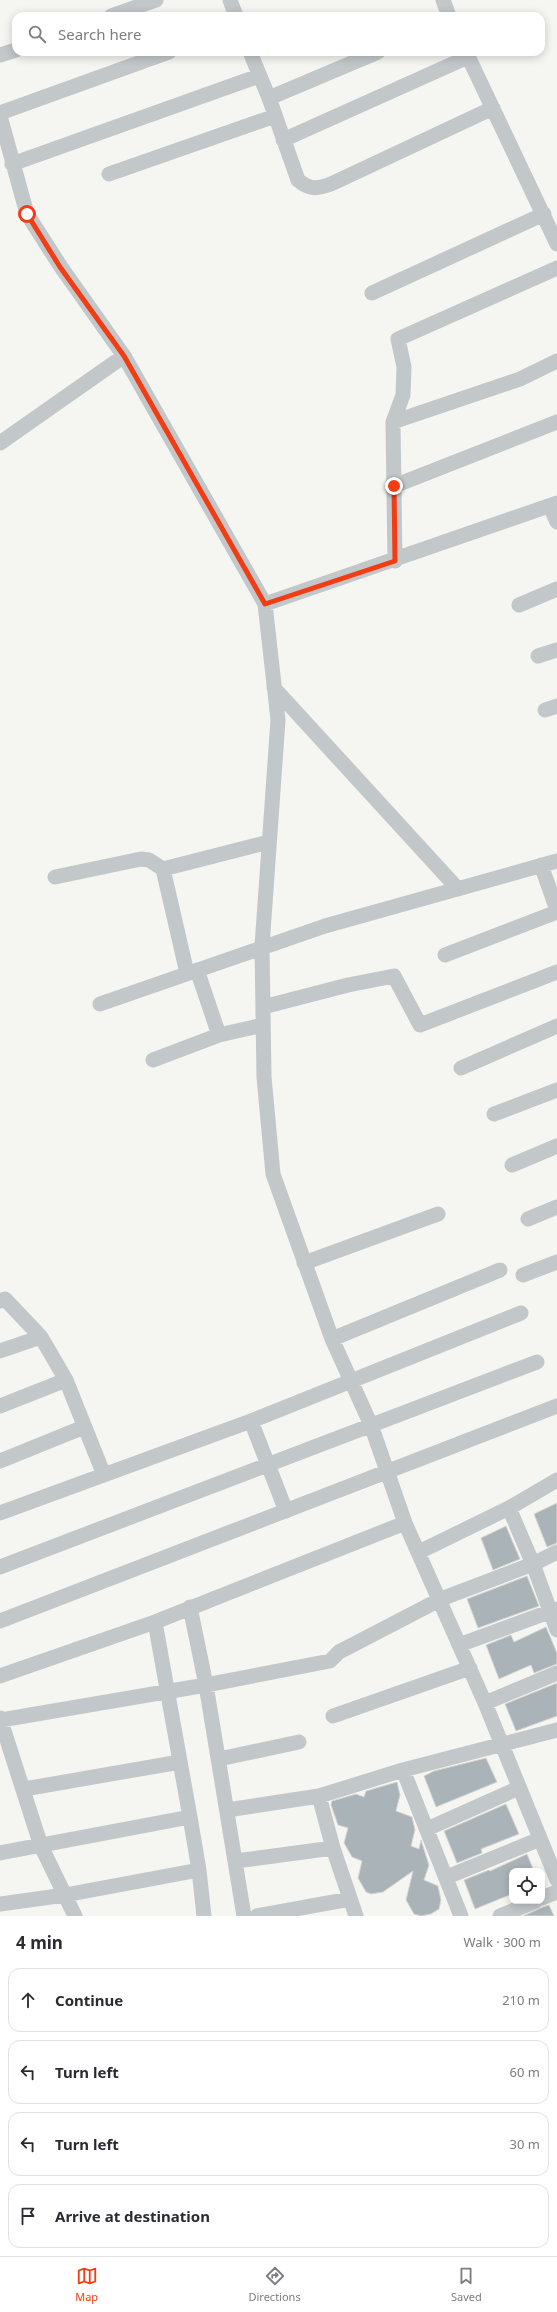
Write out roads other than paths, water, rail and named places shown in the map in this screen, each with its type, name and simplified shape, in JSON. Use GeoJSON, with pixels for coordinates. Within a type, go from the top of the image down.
{"type":"FeatureCollection","features":[{"type":"Feature","properties":{"kind":"street"},"geometry":{"type":"LineString","coordinates":[[122,12],[156,0]]}},
{"type":"Feature","properties":{"kind":"street"},"geometry":{"type":"LineString","coordinates":[[230,0],[234,12]]}},
{"type":"Feature","properties":{"kind":"street"},"geometry":{"type":"LineString","coordinates":[[443,0],[448,12]]}},
{"type":"Feature","properties":{"kind":"street"},"geometry":{"type":"LineString","coordinates":[[0,55],[12,51]]}},
{"type":"Feature","properties":{"kind":"street"},"geometry":{"type":"LineString","coordinates":[[0,113],[158,56]]}},
{"type":"Feature","properties":{"kind":"street"},"geometry":{"type":"LineString","coordinates":[[252,56],[269,98],[274,116],[298,180],[307,188],[318,189],[493,108]]}},
{"type":"Feature","properties":{"kind":"street"},"geometry":{"type":"LineString","coordinates":[[269,98],[369,56]]}},
{"type":"Feature","properties":{"kind":"street"},"geometry":{"type":"LineString","coordinates":[[283,140],[465,56]]}},
{"type":"Feature","properties":{"kind":"street"},"geometry":{"type":"LineString","coordinates":[[467,56],[557,244]]}},
{"type":"Feature","properties":{"kind":"street"},"geometry":{"type":"LineString","coordinates":[[12,164],[259,76]]}},
{"type":"Feature","properties":{"kind":"street"},"geometry":{"type":"LineString","coordinates":[[0,116],[27,214],[60,267],[124,356],[265,604],[278,720],[262,946],[264,1077],[273,1174],[332,1339],[371,1425],[406,1523],[485,1703],[557,1880]]}},
{"type":"Feature","properties":{"kind":"street"},"geometry":{"type":"LineString","coordinates":[[110,174],[274,116]]}},
{"type":"Feature","properties":{"kind":"street"},"geometry":{"type":"LineString","coordinates":[[372,293],[544,214]]}},
{"type":"Feature","properties":{"kind":"street"},"geometry":{"type":"LineString","coordinates":[[395,561],[393,422],[403,395],[404,367],[398,339],[557,268]]}},
{"type":"Feature","properties":{"kind":"street"},"geometry":{"type":"LineString","coordinates":[[0,443],[124,356]]}},
{"type":"Feature","properties":{"kind":"street"},"geometry":{"type":"LineString","coordinates":[[393,422],[520,379],[557,361]]}},
{"type":"Feature","properties":{"kind":"street"},"geometry":{"type":"LineString","coordinates":[[394,486],[557,422]]}},
{"type":"Feature","properties":{"kind":"street"},"geometry":{"type":"LineString","coordinates":[[265,604],[395,561],[553,505],[557,522]]}},
{"type":"Feature","properties":{"kind":"street"},"geometry":{"type":"LineString","coordinates":[[519,605],[557,589]]}},
{"type":"Feature","properties":{"kind":"street"},"geometry":{"type":"LineString","coordinates":[[538,656],[557,650]]}},
{"type":"Feature","properties":{"kind":"street"},"geometry":{"type":"LineString","coordinates":[[274,688],[458,889]]}},
{"type":"Feature","properties":{"kind":"street"},"geometry":{"type":"LineString","coordinates":[[163,869],[269,842]]}},
{"type":"Feature","properties":{"kind":"street"},"geometry":{"type":"LineString","coordinates":[[55,877],[141,859],[157,864],[163,869],[192,971],[219,1035]]}},
{"type":"Feature","properties":{"kind":"street"},"geometry":{"type":"LineString","coordinates":[[100,1004],[262,946],[557,861]]}},
{"type":"Feature","properties":{"kind":"street"},"geometry":{"type":"LineString","coordinates":[[445,955],[557,911],[541,865]]}},
{"type":"Feature","properties":{"kind":"street"},"geometry":{"type":"LineString","coordinates":[[263,1007],[348,985],[394,976],[420,1025],[557,972]]}},
{"type":"Feature","properties":{"kind":"street"},"geometry":{"type":"LineString","coordinates":[[153,1060],[219,1035],[263,1025]]}},
{"type":"Feature","properties":{"kind":"street"},"geometry":{"type":"LineString","coordinates":[[461,1068],[557,1026]]}},
{"type":"Feature","properties":{"kind":"street"},"geometry":{"type":"LineString","coordinates":[[494,1114],[557,1090]]}},
{"type":"Feature","properties":{"kind":"street"},"geometry":{"type":"LineString","coordinates":[[512,1165],[557,1146]]}},
{"type":"Feature","properties":{"kind":"street"},"geometry":{"type":"LineString","coordinates":[[528,1219],[557,1207]]}},
{"type":"Feature","properties":{"kind":"street"},"geometry":{"type":"LineString","coordinates":[[304,1263],[438,1214]]}},
{"type":"Feature","properties":{"kind":"street"},"geometry":{"type":"LineString","coordinates":[[523,1275],[557,1262]]}},
{"type":"Feature","properties":{"kind":"street"},"geometry":{"type":"LineString","coordinates":[[332,1339],[500,1270]]}},
{"type":"Feature","properties":{"kind":"street"},"geometry":{"type":"LineString","coordinates":[[0,1301],[5,1300],[41,1337],[66,1380],[104,1475]]}},
{"type":"Feature","properties":{"kind":"street"},"geometry":{"type":"LineString","coordinates":[[0,1513],[251,1421],[521,1313]]}},
{"type":"Feature","properties":{"kind":"street"},"geometry":{"type":"LineString","coordinates":[[0,1351],[41,1337]]}},
{"type":"Feature","properties":{"kind":"street"},"geometry":{"type":"LineString","coordinates":[[0,1568],[268,1463],[537,1362]]}},
{"type":"Feature","properties":{"kind":"street"},"geometry":{"type":"LineString","coordinates":[[0,1406],[66,1380]]}},
{"type":"Feature","properties":{"kind":"street"},"geometry":{"type":"LineString","coordinates":[[0,1621],[389,1473],[557,1406]]}},
{"type":"Feature","properties":{"kind":"street"},"geometry":{"type":"LineString","coordinates":[[251,1421],[286,1511]]}},
{"type":"Feature","properties":{"kind":"street"},"geometry":{"type":"LineString","coordinates":[[0,1461],[84,1427]]}},
{"type":"Feature","properties":{"kind":"street"},"geometry":{"type":"LineString","coordinates":[[419,1552],[509,1508],[557,1480]]}},
{"type":"Feature","properties":{"kind":"street"},"geometry":{"type":"LineString","coordinates":[[509,1508],[554,1611],[557,1630]]}},
{"type":"Feature","properties":{"kind":"street"},"geometry":{"type":"LineString","coordinates":[[0,1676],[155,1622],[406,1523]]}},
{"type":"Feature","properties":{"kind":"street"},"geometry":{"type":"LineString","coordinates":[[75,1916],[41,1846],[24,1789],[0,1719],[206,1685],[330,1661],[339,1652],[441,1600],[533,1564],[557,1552]]}},
{"type":"Feature","properties":{"kind":"street"},"geometry":{"type":"LineString","coordinates":[[190,1607],[219,1759],[244,1916]]}},
{"type":"Feature","properties":{"kind":"street"},"geometry":{"type":"LineString","coordinates":[[459,1645],[554,1611]]}},
{"type":"Feature","properties":{"kind":"street"},"geometry":{"type":"LineString","coordinates":[[155,1622],[199,1870],[204,1916]]}},
{"type":"Feature","properties":{"kind":"street"},"geometry":{"type":"LineString","coordinates":[[333,1716],[470,1668]]}},
{"type":"Feature","properties":{"kind":"street"},"geometry":{"type":"LineString","coordinates":[[485,1703],[557,1673]]}},
{"type":"Feature","properties":{"kind":"street"},"geometry":{"type":"LineString","coordinates":[[227,1810],[319,1796],[403,1770],[500,1743],[557,1730]]}},
{"type":"Feature","properties":{"kind":"street"},"geometry":{"type":"LineString","coordinates":[[219,1759],[299,1742]]}},
{"type":"Feature","properties":{"kind":"street"},"geometry":{"type":"LineString","coordinates":[[24,1789],[180,1762]]}},
{"type":"Feature","properties":{"kind":"street"},"geometry":{"type":"LineString","coordinates":[[403,1770],[447,1877],[461,1916]]}},
{"type":"Feature","properties":{"kind":"street"},"geometry":{"type":"LineString","coordinates":[[427,1829],[519,1788]]}},
{"type":"Feature","properties":{"kind":"street"},"geometry":{"type":"LineString","coordinates":[[319,1796],[332,1848],[356,1916]]}},
{"type":"Feature","properties":{"kind":"street"},"geometry":{"type":"LineString","coordinates":[[0,1853],[190,1817]]}},
{"type":"Feature","properties":{"kind":"street"},"geometry":{"type":"LineString","coordinates":[[447,1877],[540,1839]]}},
{"type":"Feature","properties":{"kind":"street"},"geometry":{"type":"LineString","coordinates":[[236,1861],[332,1848]]}},
{"type":"Feature","properties":{"kind":"street"},"geometry":{"type":"LineString","coordinates":[[0,1904],[65,1895],[199,1870]]}},
{"type":"Feature","properties":{"kind":"street"},"geometry":{"type":"LineString","coordinates":[[545,1897],[557,1892]]}},
{"type":"Feature","properties":{"kind":"street"},"geometry":{"type":"LineString","coordinates":[[257,1916],[350,1899]]}},
{"type":"Feature","properties":{"kind":"street"},"geometry":{"type":"LineString","coordinates":[[500,1916],[529,1904]]}}]}
